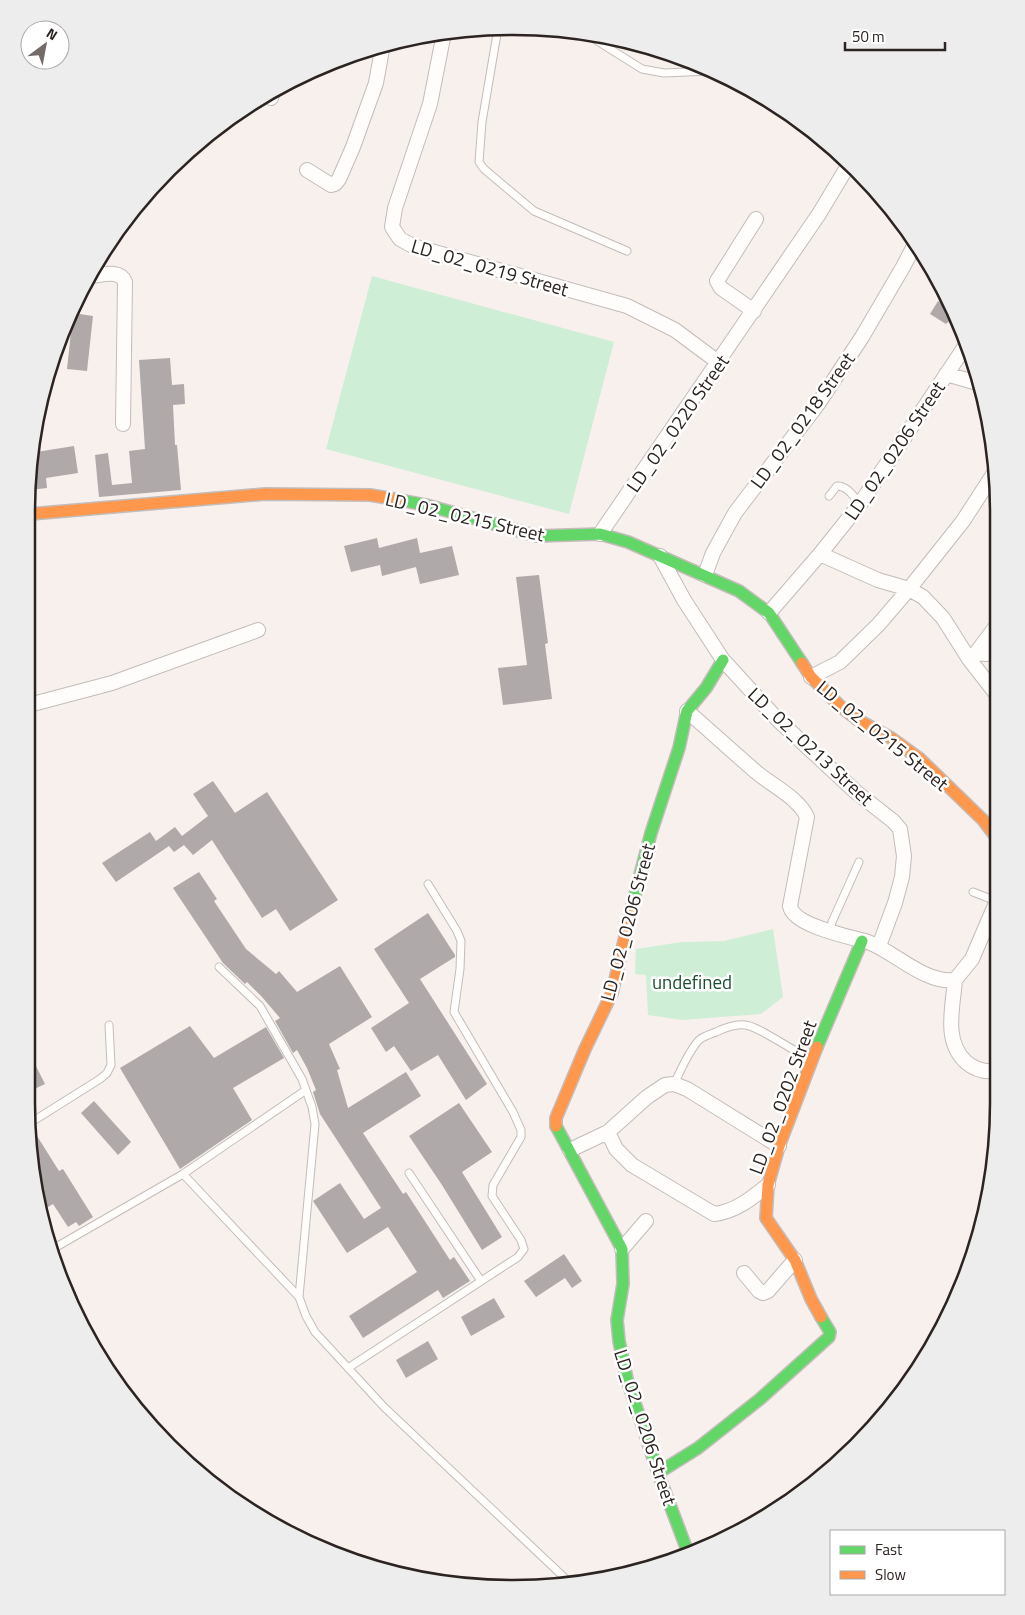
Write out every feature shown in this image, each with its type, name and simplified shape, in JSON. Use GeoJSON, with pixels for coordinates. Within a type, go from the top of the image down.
{"type":"FeatureCollection","features":[{"type":"Feature","properties":{"kind":"street","name":"LD_02_0219 Street"},"geometry":{"type":"LineString","coordinates":[[443,40],[430,104],[395,208],[392,227],[400,239],[413,246],[627,306],[675,330],[718,362]]}},
{"type":"Feature","properties":{"kind":"street"},"geometry":{"type":"LineString","coordinates":[[307,170],[331,185],[335,184],[339,179],[353,147],[376,83],[381,54]]}},
{"type":"Feature","properties":{"kind":"street","name":"LD_02_0220 Street"},"geometry":{"type":"LineString","coordinates":[[600,534],[754,312],[819,214],[845,170]]}},
{"type":"Feature","properties":{"kind":"street"},"geometry":{"type":"LineString","coordinates":[[754,312],[721,288],[717,281],[756,219]]}},
{"type":"Feature","properties":{"kind":"street","name":"LD_02_0218 Street"},"geometry":{"type":"LineString","coordinates":[[705,575],[713,553],[735,513],[818,404],[862,337],[912,250]]}},
{"type":"Feature","properties":{"kind":"street"},"geometry":{"type":"LineString","coordinates":[[98,275],[118,274],[125,282],[124,424]]}},
{"type":"Feature","properties":{"kind":"street","name":"LD_02_0206 Street"},"geometry":{"type":"LineString","coordinates":[[769,613],[860,504],[962,351]]}},
{"type":"Feature","properties":{"kind":"street"},"geometry":{"type":"LineString","coordinates":[[946,374],[972,381]]}},
{"type":"Feature","properties":{"kind":"street"},"geometry":{"type":"LineString","coordinates":[[811,677],[840,662],[878,625],[910,589],[963,521],[989,481]]}},
{"type":"Feature","properties":{"kind":"street","name":"LD_02_0215 Street"},"geometry":{"type":"LineString","coordinates":[[35,514],[265,494],[370,495],[426,506],[536,536],[600,534],[628,542],[705,575],[739,592],[769,613],[811,677],[840,706],[858,720],[891,738],[920,759],[983,820],[990,829]]}},
{"type":"Feature","properties":{"kind":"street"},"geometry":{"type":"LineString","coordinates":[[820,554],[878,580],[910,589],[922,597],[943,618],[972,656],[990,685]]}},
{"type":"Feature","properties":{"kind":"street","name":"LD_02_0213 Street"},"geometry":{"type":"LineString","coordinates":[[660,556],[684,600],[723,660],[777,719],[856,792],[900,828],[904,856],[902,878],[879,946]]}},
{"type":"Feature","properties":{"kind":"street"},"geometry":{"type":"LineString","coordinates":[[35,703],[112,683],[258,630]]}},
{"type":"Feature","properties":{"kind":"street"},"geometry":{"type":"LineString","coordinates":[[972,656],[990,634]]}},
{"type":"Feature","properties":{"kind":"street"},"geometry":{"type":"LineString","coordinates":[[972,656],[990,653]]}},
{"type":"Feature","properties":{"kind":"street"},"geometry":{"type":"LineString","coordinates":[[723,660],[706,688],[687,712],[756,772],[796,802],[804,811],[807,817],[791,901],[791,910],[796,916],[822,930],[879,946],[927,974],[946,981],[955,980]]}},
{"type":"Feature","properties":{"kind":"street","name":"LD_02_0206 Street"},"geometry":{"type":"LineString","coordinates":[[686,1547],[658,1472],[627,1379],[619,1341],[617,1320],[623,1284],[622,1249],[556,1124],[556,1118],[585,1049],[612,993],[639,880],[679,748],[687,712]]}},
{"type":"Feature","properties":{"kind":"street"},"geometry":{"type":"LineString","coordinates":[[990,918],[972,960],[955,980],[951,1030],[954,1046],[961,1057],[971,1067],[980,1071],[990,1071]]}},
{"type":"Feature","properties":{"kind":"street","name":"LD_02_0202 Street"},"geometry":{"type":"LineString","coordinates":[[658,1472],[698,1448],[760,1399],[829,1337],[830,1332],[812,1299],[795,1260],[766,1218],[766,1206],[768,1185],[779,1146],[811,1062],[862,940]]}},
{"type":"Feature","properties":{"kind":"street"},"geometry":{"type":"LineString","coordinates":[[570,1150],[608,1132],[647,1097],[665,1085],[674,1084],[687,1089],[779,1146]]}},
{"type":"Feature","properties":{"kind":"street"},"geometry":{"type":"LineString","coordinates":[[608,1132],[616,1149],[632,1165],[714,1214],[724,1213],[748,1201],[768,1185]]}},
{"type":"Feature","properties":{"kind":"street"},"geometry":{"type":"LineString","coordinates":[[622,1249],[646,1221]]}},
{"type":"Feature","properties":{"kind":"street"},"geometry":{"type":"LineString","coordinates":[[744,1273],[759,1291],[763,1293],[768,1291],[795,1260]]}},
{"type":"Feature","properties":{"kind":"lane"},"geometry":{"type":"LineString","coordinates":[[497,35],[482,122],[479,162],[495,180],[534,212],[627,251]]}},
{"type":"Feature","properties":{"kind":"lane"},"geometry":{"type":"LineString","coordinates":[[601,43],[642,69],[664,73],[696,72]]}},
{"type":"Feature","properties":{"kind":"lane"},"geometry":{"type":"LineString","coordinates":[[829,496],[837,486],[841,485],[860,504]]}},
{"type":"Feature","properties":{"kind":"lane"},"geometry":{"type":"LineString","coordinates":[[830,932],[832,922],[859,862]]}},
{"type":"Feature","properties":{"kind":"lane"},"geometry":{"type":"LineString","coordinates":[[348,1368],[518,1257],[524,1248],[521,1240],[492,1196],[493,1185],[521,1137],[521,1130],[454,1012],[460,969],[461,941],[457,930],[428,884]]}},
{"type":"Feature","properties":{"kind":"lane"},"geometry":{"type":"LineString","coordinates":[[973,892],[990,903]]}},
{"type":"Feature","properties":{"kind":"lane"},"geometry":{"type":"LineString","coordinates":[[220,967],[260,1006],[302,1079],[312,1107],[315,1124],[298,1296]]}},
{"type":"Feature","properties":{"kind":"lane"},"geometry":{"type":"LineString","coordinates":[[674,1084],[701,1038],[727,1026],[744,1024],[755,1026],[811,1062]]}},
{"type":"Feature","properties":{"kind":"lane"},"geometry":{"type":"LineString","coordinates":[[36,1120],[107,1074],[111,1065],[109,1025]]}},
{"type":"Feature","properties":{"kind":"lane"},"geometry":{"type":"LineString","coordinates":[[57,1246],[183,1174],[306,1090]]}},
{"type":"Feature","properties":{"kind":"lane"},"geometry":{"type":"LineString","coordinates":[[409,1173],[481,1281]]}},
{"type":"Feature","properties":{"kind":"lane"},"geometry":{"type":"LineString","coordinates":[[183,1174],[298,1296],[315,1332],[348,1368],[384,1406],[563,1577]]}},
{"type":"Feature","properties":{"kind":"green space"},"geometry":{"type":"Polygon","coordinates":[[[372,276],[614,342],[569,514],[326,449],[372,276]]]}},
{"type":"Feature","properties":{"kind":"green space","name":"undefined"},"geometry":{"type":"Polygon","coordinates":[[[773,929],[783,997],[761,1014],[682,1020],[648,1015],[646,975],[635,974],[636,949],[682,942],[724,941],[773,929]]]}},
{"type":"Feature","properties":{"kind":"building"},"geometry":{"type":"Polygon","coordinates":[[[938,301],[942,304],[951,323],[948,322],[946,324],[930,314],[938,301]]]}},
{"type":"Feature","properties":{"kind":"building"},"geometry":{"type":"Polygon","coordinates":[[[78,314],[93,316],[87,371],[67,369],[71,329],[78,314]]]}},
{"type":"Feature","properties":{"kind":"building"},"geometry":{"type":"Polygon","coordinates":[[[170,358],[172,385],[184,384],[185,404],[173,405],[175,445],[177,445],[181,490],[99,497],[95,455],[108,453],[112,485],[132,483],[129,451],[145,449],[139,360],[170,358]]]}},
{"type":"Feature","properties":{"kind":"building"},"geometry":{"type":"Polygon","coordinates":[[[74,446],[78,473],[46,478],[47,488],[36,489],[39,452],[74,446]]]}},
{"type":"Feature","properties":{"kind":"building"},"geometry":{"type":"Polygon","coordinates":[[[377,538],[379,548],[417,538],[420,553],[452,546],[459,575],[420,584],[416,567],[382,576],[380,565],[351,572],[344,546],[377,538]]]}},
{"type":"Feature","properties":{"kind":"building"},"geometry":{"type":"Polygon","coordinates":[[[539,575],[548,643],[545,644],[552,699],[503,705],[498,668],[527,665],[516,577],[539,575]]]}},
{"type":"Feature","properties":{"kind":"building"},"geometry":{"type":"Polygon","coordinates":[[[213,781],[235,813],[267,792],[338,900],[290,931],[276,909],[262,918],[212,840],[193,855],[184,845],[174,852],[169,846],[116,882],[102,863],[150,832],[156,841],[175,827],[182,836],[208,816],[193,794],[213,781]]]}},
{"type":"Feature","properties":{"kind":"building"},"geometry":{"type":"Polygon","coordinates":[[[199,872],[217,899],[214,901],[246,949],[276,974],[279,971],[297,992],[340,966],[372,1017],[329,1044],[340,1069],[337,1070],[348,1108],[406,1072],[421,1096],[363,1133],[403,1194],[406,1192],[450,1260],[454,1257],[470,1281],[443,1298],[438,1290],[363,1338],[349,1316],[417,1272],[388,1227],[347,1253],[313,1201],[340,1183],[364,1219],[381,1208],[320,1114],[313,1092],[316,1090],[307,1068],[297,1050],[293,1053],[275,1021],[280,1018],[247,982],[245,984],[223,963],[173,888],[199,872]]]}},
{"type":"Feature","properties":{"kind":"building"},"geometry":{"type":"Polygon","coordinates":[[[428,913],[455,957],[420,979],[487,1084],[466,1100],[438,1055],[411,1071],[394,1046],[386,1052],[371,1028],[409,1003],[374,949],[428,913]]]}},
{"type":"Feature","properties":{"kind":"building"},"geometry":{"type":"Polygon","coordinates":[[[190,1026],[214,1058],[266,1027],[284,1058],[233,1088],[252,1120],[180,1169],[120,1068],[190,1026]]]}},
{"type":"Feature","properties":{"kind":"building"},"geometry":{"type":"Polygon","coordinates":[[[35,1064],[45,1084],[35,1089],[35,1064]]]}},
{"type":"Feature","properties":{"kind":"building"},"geometry":{"type":"Polygon","coordinates":[[[94,1101],[131,1142],[118,1155],[81,1113],[94,1101]]]}},
{"type":"Feature","properties":{"kind":"building"},"geometry":{"type":"Polygon","coordinates":[[[459,1103],[492,1152],[462,1172],[502,1237],[482,1250],[409,1136],[459,1103]]]}},
{"type":"Feature","properties":{"kind":"building"},"geometry":{"type":"Polygon","coordinates":[[[36,1134],[59,1171],[63,1169],[93,1217],[79,1226],[76,1222],[68,1227],[53,1204],[48,1207],[44,1196],[36,1134]]]}},
{"type":"Feature","properties":{"kind":"building"},"geometry":{"type":"Polygon","coordinates":[[[564,1254],[582,1281],[572,1288],[565,1278],[536,1297],[524,1281],[564,1254]]]}},
{"type":"Feature","properties":{"kind":"building"},"geometry":{"type":"Polygon","coordinates":[[[494,1298],[505,1317],[471,1336],[461,1317],[494,1298]]]}},
{"type":"Feature","properties":{"kind":"building"},"geometry":{"type":"Polygon","coordinates":[[[428,1341],[438,1359],[406,1378],[396,1360],[428,1341]]]}},
{"type":"Feature","properties":{"kind":"traffic: fast"},"geometry":{"type":"LineString","coordinates":[[400,500],[426,505],[537,536],[600,534],[628,542],[739,591],[769,613],[802,663]]}},
{"type":"Feature","properties":{"kind":"traffic: fast"},"geometry":{"type":"LineString","coordinates":[[633,902],[651,833],[679,748],[687,711],[706,688],[723,660]]}},
{"type":"Feature","properties":{"kind":"traffic: fast"},"geometry":{"type":"LineString","coordinates":[[817,1047],[862,941]]}},
{"type":"Feature","properties":{"kind":"traffic: fast"},"geometry":{"type":"LineString","coordinates":[[556,1126],[622,1249],[623,1284],[617,1320],[619,1341],[627,1379],[658,1473],[686,1547]]}},
{"type":"Feature","properties":{"kind":"traffic: fast"},"geometry":{"type":"LineString","coordinates":[[658,1473],[698,1448],[760,1399],[829,1337],[830,1332],[821,1317]]}},
{"type":"Feature","properties":{"kind":"traffic: slow"},"geometry":{"type":"LineString","coordinates":[[35,514],[265,494],[370,495],[400,500]]}},
{"type":"Feature","properties":{"kind":"traffic: slow"},"geometry":{"type":"LineString","coordinates":[[802,663],[811,677],[840,706],[858,720],[891,738],[920,759],[983,820],[990,829]]}},
{"type":"Feature","properties":{"kind":"traffic: slow"},"geometry":{"type":"LineString","coordinates":[[556,1126],[556,1118],[585,1049],[612,993],[633,902]]}},
{"type":"Feature","properties":{"kind":"traffic: slow"},"geometry":{"type":"LineString","coordinates":[[817,1047],[779,1146],[768,1185],[766,1218],[795,1260],[811,1299],[821,1317]]}}]}
